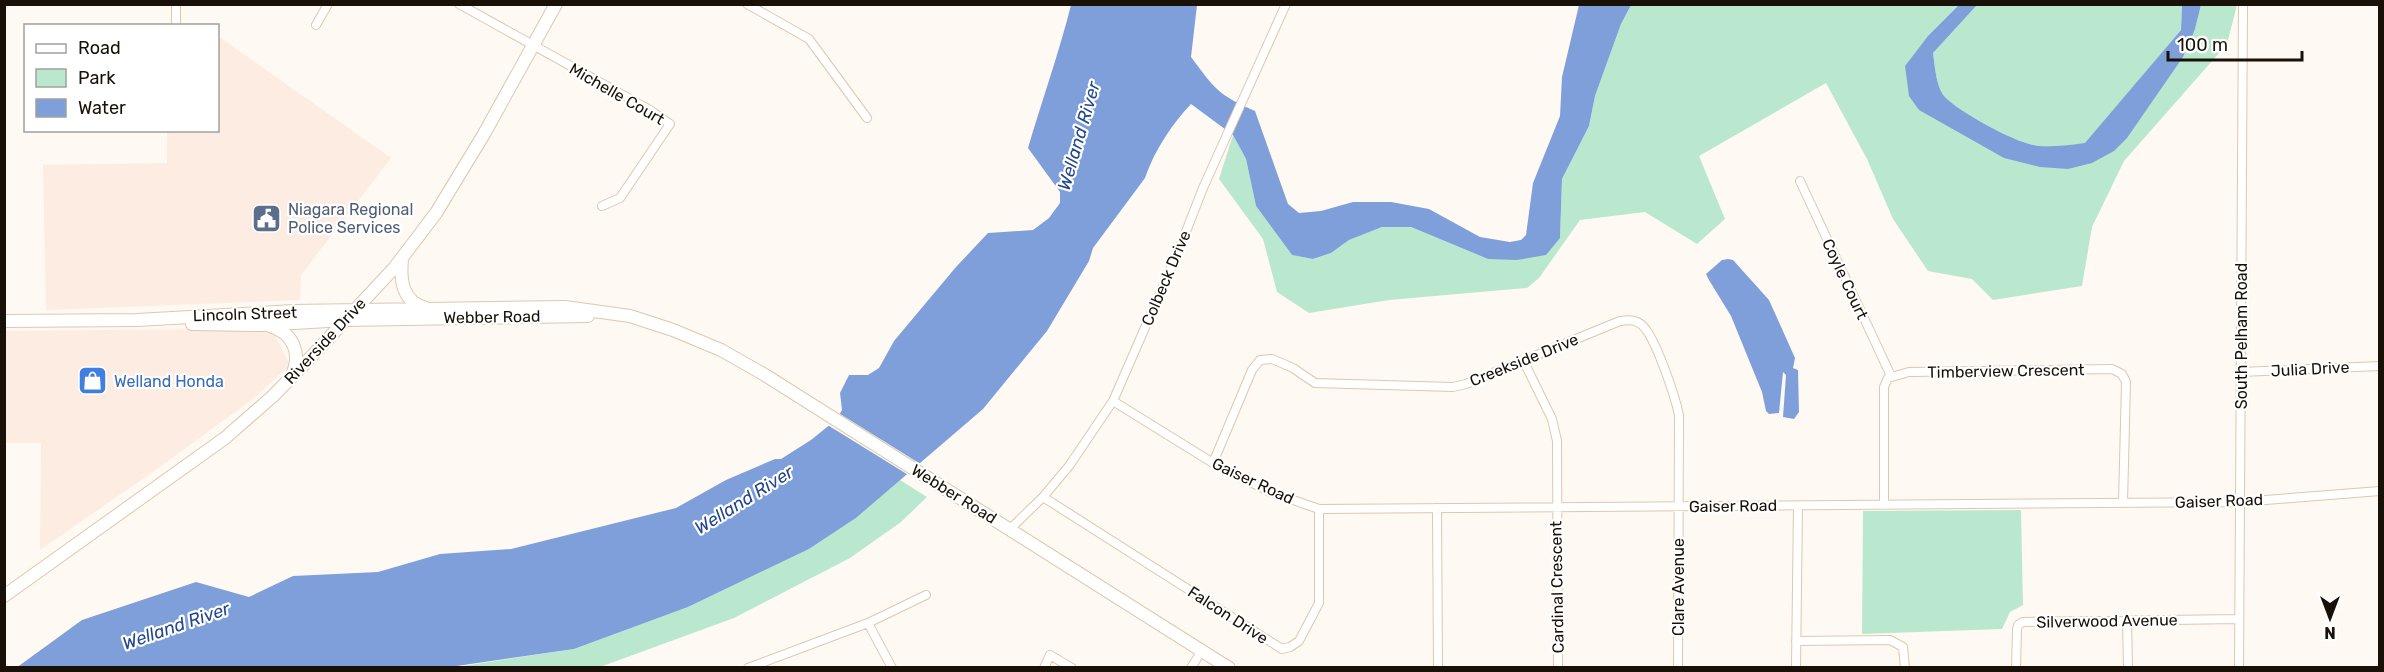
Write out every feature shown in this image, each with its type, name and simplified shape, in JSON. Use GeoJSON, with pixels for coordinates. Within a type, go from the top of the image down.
{"type":"FeatureCollection","features":[{"type":"Feature","properties":{"kind":"main road","name":"Riverside Drive"},"geometry":{"type":"LineString","coordinates":[[4,596],[225,438],[289,381],[402,259],[436,213],[470,158],[555,4]]}},
{"type":"Feature","properties":{"kind":"main road"},"geometry":{"type":"LineString","coordinates":[[402,259],[401,280],[405,292],[415,304],[429,309]]}},
{"type":"Feature","properties":{"kind":"main road","name":"Webber Road"},"geometry":{"type":"LineString","coordinates":[[349,315],[429,309],[565,307],[630,316],[673,330],[721,350],[821,410],[1229,668]]}},
{"type":"Feature","properties":{"kind":"main road","name":"Lincoln Street"},"geometry":{"type":"LineString","coordinates":[[4,321],[136,320],[294,311],[349,315]]}},
{"type":"Feature","properties":{"kind":"main road","name":"Webber Road"},"geometry":{"type":"LineString","coordinates":[[349,315],[573,316],[630,321],[673,330]]}},
{"type":"Feature","properties":{"kind":"main road","name":"Lincoln Street"},"geometry":{"type":"LineString","coordinates":[[136,320],[260,325],[349,315]]}},
{"type":"Feature","properties":{"kind":"main road"},"geometry":{"type":"LineString","coordinates":[[260,325],[278,328],[288,336],[294,346],[297,362],[289,381]]}},
{"type":"Feature","properties":{"kind":"street"},"geometry":{"type":"LineString","coordinates":[[176,4],[176,24]]}},
{"type":"Feature","properties":{"kind":"street"},"geometry":{"type":"LineString","coordinates":[[316,25],[328,4]]}},
{"type":"Feature","properties":{"kind":"street"},"geometry":{"type":"LineString","coordinates":[[459,4],[532,46]]}},
{"type":"Feature","properties":{"kind":"street"},"geometry":{"type":"LineString","coordinates":[[747,4],[809,39],[867,118]]}},
{"type":"Feature","properties":{"kind":"street","name":"Colbeck Drive"},"geometry":{"type":"LineString","coordinates":[[1010,529],[1043,497],[1076,458],[1113,401],[1232,123],[1286,4]]}},
{"type":"Feature","properties":{"kind":"street","name":"South Pelham Road"},"geometry":{"type":"LineString","coordinates":[[2239,668],[2243,4]]}},
{"type":"Feature","properties":{"kind":"street","name":"Michelle Court"},"geometry":{"type":"LineString","coordinates":[[532,46],[650,110],[670,124],[620,198],[602,206]]}},
{"type":"Feature","properties":{"kind":"street","name":"Coyle Court"},"geometry":{"type":"LineString","coordinates":[[1800,181],[1891,376]]}},
{"type":"Feature","properties":{"kind":"street","name":"Creekside Drive"},"geometry":{"type":"LineString","coordinates":[[1213,463],[1252,369],[1260,360],[1272,359],[1293,368],[1315,383],[1453,387],[1466,384],[1620,321],[1629,320],[1643,325],[1649,332],[1679,415],[1678,507]]}},
{"type":"Feature","properties":{"kind":"street","name":"Cardinal Crescent"},"geometry":{"type":"LineString","coordinates":[[1523,360],[1552,418],[1555,429],[1558,668]]}},
{"type":"Feature","properties":{"kind":"street","name":"Julia Drive"},"geometry":{"type":"LineString","coordinates":[[2241,372],[2379,366]]}},
{"type":"Feature","properties":{"kind":"street","name":"Timberview Crescent"},"geometry":{"type":"LineString","coordinates":[[1891,376],[1909,372],[2112,369],[2122,374],[2126,382],[2123,503]]}},
{"type":"Feature","properties":{"kind":"street"},"geometry":{"type":"LineString","coordinates":[[1884,505],[1884,387],[1891,376]]}},
{"type":"Feature","properties":{"kind":"street","name":"Gaiser Road"},"geometry":{"type":"LineString","coordinates":[[1113,401],[1213,463],[1270,492],[1319,509],[2240,502],[2379,491]]}},
{"type":"Feature","properties":{"kind":"street","name":"Falcon Drive"},"geometry":{"type":"LineString","coordinates":[[1043,497],[1282,649],[1299,641],[1319,603],[1319,509]]}},
{"type":"Feature","properties":{"kind":"street"},"geometry":{"type":"LineString","coordinates":[[1796,668],[1798,506]]}},
{"type":"Feature","properties":{"kind":"street","name":"Clare Avenue"},"geometry":{"type":"LineString","coordinates":[[1678,507],[1678,668]]}},
{"type":"Feature","properties":{"kind":"street"},"geometry":{"type":"LineString","coordinates":[[1437,508],[1438,668]]}},
{"type":"Feature","properties":{"kind":"street"},"geometry":{"type":"LineString","coordinates":[[751,667],[868,623],[926,595]]}},
{"type":"Feature","properties":{"kind":"street","name":"Silverwood Avenue"},"geometry":{"type":"LineString","coordinates":[[2016,668],[2017,630],[2018,625],[2023,622],[2239,619]]}},
{"type":"Feature","properties":{"kind":"street"},"geometry":{"type":"LineString","coordinates":[[2127,620],[2128,668]]}},
{"type":"Feature","properties":{"kind":"street"},"geometry":{"type":"LineString","coordinates":[[868,623],[892,668]]}},
{"type":"Feature","properties":{"kind":"street"},"geometry":{"type":"LineString","coordinates":[[1796,641],[1890,640],[1903,647],[1905,668]]}},
{"type":"Feature","properties":{"kind":"street"},"geometry":{"type":"LineString","coordinates":[[1191,668],[1202,650]]}},
{"type":"Feature","properties":{"kind":"street"},"geometry":{"type":"LineString","coordinates":[[1044,668],[1050,655],[1072,668]]}},
{"type":"Feature","properties":{"kind":"shaded area"},"geometry":{"type":"Polygon","coordinates":[[[219,37],[391,158],[301,275],[300,300],[46,310],[43,165],[167,163],[167,132],[219,132],[219,37]]]}},
{"type":"Feature","properties":{"kind":"shaded area"},"geometry":{"type":"Polygon","coordinates":[[[212,329],[273,332],[290,365],[253,399],[40,550],[41,443],[5,443],[4,331],[212,329]]]}},
{"type":"Feature","properties":{"kind":"green space"},"geometry":{"type":"Polygon","coordinates":[[[1631,4],[1959,5],[1909,96],[2068,169],[2195,29],[2201,5],[2237,5],[2227,44],[2124,161],[2092,227],[2082,286],[1993,300],[1972,279],[1928,271],[1893,219],[1867,159],[1826,83],[1699,156],[1725,219],[1697,244],[1645,212],[1580,220],[1539,278],[1527,288],[1389,300],[1309,313],[1277,292],[1263,239],[1219,179],[1233,135],[1246,159],[1256,206],[1292,255],[1314,259],[1331,253],[1349,240],[1382,227],[1411,227],[1488,259],[1560,238],[1562,179],[1589,126],[1595,96],[1621,24],[1631,4]]]}},
{"type":"Feature","properties":{"kind":"green space"},"geometry":{"type":"Polygon","coordinates":[[[1977,5],[2182,5],[2181,30],[2085,144],[2039,146],[2004,134],[1976,119],[1952,103],[1942,93],[1936,76],[1933,53],[1977,5]]]}},
{"type":"Feature","properties":{"kind":"green space"},"geometry":{"type":"Polygon","coordinates":[[[900,480],[927,497],[901,522],[850,558],[734,618],[600,667],[450,668],[574,649],[688,607],[809,549],[856,518],[900,480]]]}},
{"type":"Feature","properties":{"kind":"green space"},"geometry":{"type":"Polygon","coordinates":[[[2021,510],[2023,605],[2010,612],[2002,629],[1862,634],[1863,511],[2021,510]]]}},
{"type":"Feature","properties":{"kind":"water","name":"Welland River"},"geometry":{"type":"Polygon","coordinates":[[[1071,5],[1197,5],[1191,57],[1218,90],[1255,111],[1288,204],[1299,213],[1321,211],[1353,202],[1391,202],[1429,209],[1480,237],[1510,242],[1521,240],[1526,235],[1533,183],[1560,116],[1562,77],[1579,5],[1631,5],[1621,24],[1595,96],[1589,126],[1562,179],[1560,238],[1546,255],[1517,260],[1488,259],[1411,227],[1382,227],[1349,240],[1331,253],[1313,259],[1292,255],[1256,206],[1246,159],[1233,135],[1191,104],[1164,138],[1145,178],[1093,248],[1089,261],[1047,331],[983,409],[856,518],[809,549],[688,607],[574,649],[450,667],[16,668],[82,620],[196,582],[249,597],[293,576],[378,572],[440,554],[511,549],[676,508],[726,480],[775,459],[781,459],[811,440],[837,419],[842,410],[840,393],[849,375],[868,375],[879,368],[894,341],[956,267],[988,233],[1033,230],[1049,218],[1060,203],[1060,192],[1028,148],[1071,5]]]}},
{"type":"Feature","properties":{"kind":"water"},"geometry":{"type":"Polygon","coordinates":[[[1959,5],[1977,5],[1933,53],[1936,76],[1942,93],[1963,111],[2018,140],[2039,146],[2062,146],[2085,143],[2181,30],[2182,5],[2201,5],[2195,29],[2183,57],[2127,138],[2114,151],[2092,163],[2068,169],[2040,167],[2004,158],[1919,110],[1909,96],[1905,66],[1928,36],[1959,5]]]}},
{"type":"Feature","properties":{"kind":"water"},"geometry":{"type":"Polygon","coordinates":[[[1722,260],[1733,260],[1769,300],[1795,358],[1793,368],[1798,370],[1799,412],[1794,419],[1783,417],[1786,375],[1783,372],[1779,413],[1769,414],[1766,411],[1762,392],[1731,316],[1706,274],[1722,260]]]}},
{"type":"Feature","properties":{"kind":"pier"},"geometry":{"type":"Polygon","coordinates":[[[837,412],[922,465],[910,476],[826,424],[837,412]]]}},
{"type":"Feature","properties":{"kind":"place","name":"Niagara Regional Police Services"},"geometry":{"type":"Point","coordinates":[267,218]}},
{"type":"Feature","properties":{"kind":"place","name":"Welland Honda"},"geometry":{"type":"Point","coordinates":[93,381]}}]}
